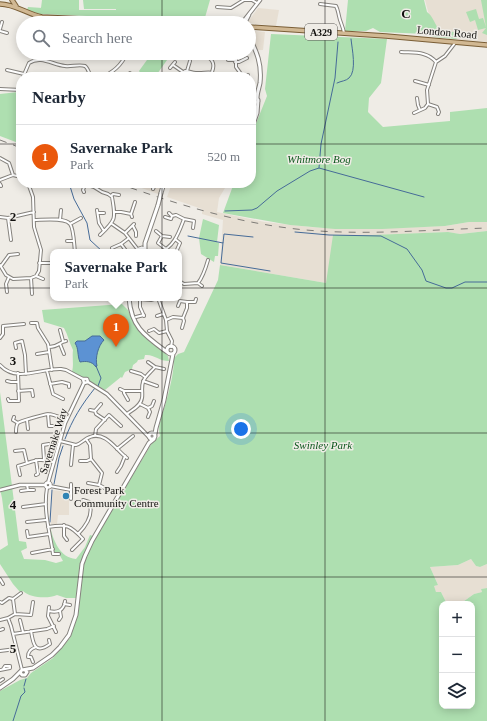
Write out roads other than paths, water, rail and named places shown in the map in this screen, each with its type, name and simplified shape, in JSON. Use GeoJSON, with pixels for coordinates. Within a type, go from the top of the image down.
{"type":"FeatureCollection","features":[{"type":"Feature","properties":{"kind":"main road"},"geometry":{"type":"LineString","coordinates":[[5,4],[11,0],[18,8]]}},
{"type":"Feature","properties":{"kind":"main road"},"geometry":{"type":"LineString","coordinates":[[0,4],[5,4],[39,16]]}},
{"type":"Feature","properties":{"kind":"main road","name":"London Road"},"geometry":{"type":"LineString","coordinates":[[256,28],[487,45]]}},
{"type":"Feature","properties":{"kind":"main road"},"geometry":{"type":"LineString","coordinates":[[256,51],[259,62],[260,76],[259,89],[256,96]]}},
{"type":"Feature","properties":{"kind":"main road"},"geometry":{"type":"LineString","coordinates":[[141,249],[145,243],[162,188]]}},
{"type":"Feature","properties":{"kind":"main road"},"geometry":{"type":"LineString","coordinates":[[145,243],[145,249]]}},
{"type":"Feature","properties":{"kind":"main road"},"geometry":{"type":"LineString","coordinates":[[129,301],[130,310],[136,324],[146,337],[170,353]]}},
{"type":"Feature","properties":{"kind":"main road"},"geometry":{"type":"LineString","coordinates":[[155,344],[174,349],[170,353]]}},
{"type":"Feature","properties":{"kind":"main road"},"geometry":{"type":"LineString","coordinates":[[0,688],[52,655],[60,648],[69,635],[76,615],[82,564],[85,556],[92,541],[149,443],[154,439],[171,364],[170,347]]}},
{"type":"Feature","properties":{"kind":"main road"},"geometry":{"type":"LineString","coordinates":[[149,443],[150,435],[156,428]]}},
{"type":"Feature","properties":{"kind":"main road"},"geometry":{"type":"LineString","coordinates":[[150,435],[155,434]]}},
{"type":"Feature","properties":{"kind":"main road"},"geometry":{"type":"LineString","coordinates":[[150,435],[154,439]]}},
{"type":"Feature","properties":{"kind":"street"},"geometry":{"type":"LineString","coordinates":[[217,7],[231,8],[245,0],[252,0],[257,4]]}},
{"type":"Feature","properties":{"kind":"street"},"geometry":{"type":"LineString","coordinates":[[248,16],[260,0]]}},
{"type":"Feature","properties":{"kind":"street"},"geometry":{"type":"LineString","coordinates":[[320,4],[336,6],[338,8]]}},
{"type":"Feature","properties":{"kind":"street"},"geometry":{"type":"LineString","coordinates":[[339,5],[339,18],[343,25],[344,34]]}},
{"type":"Feature","properties":{"kind":"street"},"geometry":{"type":"LineString","coordinates":[[2,22],[0,30],[7,33]]}},
{"type":"Feature","properties":{"kind":"street"},"geometry":{"type":"LineString","coordinates":[[339,34],[343,25]]}},
{"type":"Feature","properties":{"kind":"street"},"geometry":{"type":"LineString","coordinates":[[428,104],[427,94],[436,62],[445,56],[455,42]]}},
{"type":"Feature","properties":{"kind":"street"},"geometry":{"type":"LineString","coordinates":[[401,52],[425,54],[431,56],[436,62]]}},
{"type":"Feature","properties":{"kind":"street"},"geometry":{"type":"LineString","coordinates":[[25,72],[31,61],[44,60],[59,66],[83,66],[88,69],[89,72]]}},
{"type":"Feature","properties":{"kind":"street"},"geometry":{"type":"LineString","coordinates":[[112,72],[122,60]]}},
{"type":"Feature","properties":{"kind":"street"},"geometry":{"type":"LineString","coordinates":[[212,72],[214,65],[213,60]]}},
{"type":"Feature","properties":{"kind":"street"},"geometry":{"type":"LineString","coordinates":[[228,60],[239,62],[243,60]]}},
{"type":"Feature","properties":{"kind":"street"},"geometry":{"type":"LineString","coordinates":[[187,71],[190,61]]}},
{"type":"Feature","properties":{"kind":"street"},"geometry":{"type":"LineString","coordinates":[[235,61],[238,72]]}},
{"type":"Feature","properties":{"kind":"street"},"geometry":{"type":"LineString","coordinates":[[170,68],[174,64],[183,72],[192,72]]}},
{"type":"Feature","properties":{"kind":"street"},"geometry":{"type":"LineString","coordinates":[[7,70],[16,72]]}},
{"type":"Feature","properties":{"kind":"street"},"geometry":{"type":"LineString","coordinates":[[415,81],[429,85]]}},
{"type":"Feature","properties":{"kind":"street"},"geometry":{"type":"LineString","coordinates":[[0,89],[16,90]]}},
{"type":"Feature","properties":{"kind":"street"},"geometry":{"type":"LineString","coordinates":[[417,98],[420,110]]}},
{"type":"Feature","properties":{"kind":"street"},"geometry":{"type":"LineString","coordinates":[[414,113],[428,104]]}},
{"type":"Feature","properties":{"kind":"street"},"geometry":{"type":"LineString","coordinates":[[428,104],[437,107],[439,112],[438,114]]}},
{"type":"Feature","properties":{"kind":"street"},"geometry":{"type":"LineString","coordinates":[[0,158],[9,163],[13,175]]}},
{"type":"Feature","properties":{"kind":"street"},"geometry":{"type":"LineString","coordinates":[[0,180],[16,175]]}},
{"type":"Feature","properties":{"kind":"street"},"geometry":{"type":"LineString","coordinates":[[30,188],[33,197],[34,227],[41,250],[36,276]]}},
{"type":"Feature","properties":{"kind":"street"},"geometry":{"type":"LineString","coordinates":[[83,188],[84,192]]}},
{"type":"Feature","properties":{"kind":"street"},"geometry":{"type":"LineString","coordinates":[[96,188],[111,196],[113,194],[119,195]]}},
{"type":"Feature","properties":{"kind":"street"},"geometry":{"type":"LineString","coordinates":[[100,235],[112,224],[114,219],[111,196]]}},
{"type":"Feature","properties":{"kind":"street"},"geometry":{"type":"LineString","coordinates":[[114,212],[121,212],[131,216],[135,202]]}},
{"type":"Feature","properties":{"kind":"street"},"geometry":{"type":"LineString","coordinates":[[60,220],[61,210]]}},
{"type":"Feature","properties":{"kind":"street"},"geometry":{"type":"LineString","coordinates":[[104,213],[97,211],[99,223],[104,231]]}},
{"type":"Feature","properties":{"kind":"street"},"geometry":{"type":"LineString","coordinates":[[0,217],[8,218],[34,212]]}},
{"type":"Feature","properties":{"kind":"street"},"geometry":{"type":"LineString","coordinates":[[169,213],[172,216]]}},
{"type":"Feature","properties":{"kind":"street"},"geometry":{"type":"LineString","coordinates":[[165,217],[169,220],[172,216],[176,215],[184,219],[198,222]]}},
{"type":"Feature","properties":{"kind":"street"},"geometry":{"type":"LineString","coordinates":[[8,218],[11,240]]}},
{"type":"Feature","properties":{"kind":"street"},"geometry":{"type":"LineString","coordinates":[[70,224],[81,218]]}},
{"type":"Feature","properties":{"kind":"street"},"geometry":{"type":"LineString","coordinates":[[162,236],[158,243],[166,249],[180,231],[184,219]]}},
{"type":"Feature","properties":{"kind":"street"},"geometry":{"type":"LineString","coordinates":[[34,220],[64,220],[70,224],[74,249]]}},
{"type":"Feature","properties":{"kind":"street"},"geometry":{"type":"LineString","coordinates":[[193,228],[194,221]]}},
{"type":"Feature","properties":{"kind":"street"},"geometry":{"type":"LineString","coordinates":[[112,224],[125,233],[139,249]]}},
{"type":"Feature","properties":{"kind":"street"},"geometry":{"type":"LineString","coordinates":[[125,233],[134,225],[136,236]]}},
{"type":"Feature","properties":{"kind":"street"},"geometry":{"type":"LineString","coordinates":[[156,231],[162,236],[170,237]]}},
{"type":"Feature","properties":{"kind":"street"},"geometry":{"type":"LineString","coordinates":[[112,248],[122,244],[129,238]]}},
{"type":"Feature","properties":{"kind":"street"},"geometry":{"type":"LineString","coordinates":[[175,239],[180,243],[177,249]]}},
{"type":"Feature","properties":{"kind":"street"},"geometry":{"type":"LineString","coordinates":[[67,241],[73,241]]}},
{"type":"Feature","properties":{"kind":"street"},"geometry":{"type":"LineString","coordinates":[[122,244],[124,249]]}},
{"type":"Feature","properties":{"kind":"street"},"geometry":{"type":"LineString","coordinates":[[18,254],[9,255],[0,265],[8,277],[13,279],[31,278],[36,276],[43,279]]}},
{"type":"Feature","properties":{"kind":"street"},"geometry":{"type":"LineString","coordinates":[[198,284],[206,269],[208,260]]}},
{"type":"Feature","properties":{"kind":"street"},"geometry":{"type":"LineString","coordinates":[[39,263],[50,263]]}},
{"type":"Feature","properties":{"kind":"street"},"geometry":{"type":"LineString","coordinates":[[7,292],[6,284],[8,277]]}},
{"type":"Feature","properties":{"kind":"street"},"geometry":{"type":"LineString","coordinates":[[31,278],[32,294]]}},
{"type":"Feature","properties":{"kind":"street"},"geometry":{"type":"LineString","coordinates":[[182,283],[198,284],[202,286]]}},
{"type":"Feature","properties":{"kind":"street"},"geometry":{"type":"LineString","coordinates":[[178,306],[180,301],[195,302],[196,299]]}},
{"type":"Feature","properties":{"kind":"street"},"geometry":{"type":"LineString","coordinates":[[136,317],[144,315],[143,310],[140,307],[140,301]]}},
{"type":"Feature","properties":{"kind":"street"},"geometry":{"type":"LineString","coordinates":[[158,301],[166,320],[167,331],[172,342],[170,347]]}},
{"type":"Feature","properties":{"kind":"street"},"geometry":{"type":"LineString","coordinates":[[182,328],[187,302]]}},
{"type":"Feature","properties":{"kind":"street"},"geometry":{"type":"LineString","coordinates":[[157,316],[163,314]]}},
{"type":"Feature","properties":{"kind":"street"},"geometry":{"type":"LineString","coordinates":[[166,320],[183,318]]}},
{"type":"Feature","properties":{"kind":"street"},"geometry":{"type":"LineString","coordinates":[[0,338],[3,334],[3,326],[20,323],[24,324]]}},
{"type":"Feature","properties":{"kind":"street"},"geometry":{"type":"LineString","coordinates":[[31,323],[37,323],[38,328],[45,338],[49,348],[52,370]]}},
{"type":"Feature","properties":{"kind":"street"},"geometry":{"type":"LineString","coordinates":[[149,331],[154,329],[158,333],[167,331]]}},
{"type":"Feature","properties":{"kind":"street"},"geometry":{"type":"LineString","coordinates":[[59,330],[63,341]]}},
{"type":"Feature","properties":{"kind":"street"},"geometry":{"type":"LineString","coordinates":[[16,348],[14,343],[22,340],[25,355],[26,374]]}},
{"type":"Feature","properties":{"kind":"street"},"geometry":{"type":"LineString","coordinates":[[49,348],[55,347],[63,341],[66,341]]}},
{"type":"Feature","properties":{"kind":"street"},"geometry":{"type":"LineString","coordinates":[[60,344],[64,354]]}},
{"type":"Feature","properties":{"kind":"street"},"geometry":{"type":"LineString","coordinates":[[37,354],[49,352]]}},
{"type":"Feature","properties":{"kind":"street"},"geometry":{"type":"LineString","coordinates":[[148,362],[155,367],[164,369]]}},
{"type":"Feature","properties":{"kind":"street"},"geometry":{"type":"LineString","coordinates":[[0,365],[9,371],[18,373],[26,374],[52,370],[66,370],[83,379],[87,378],[86,382],[107,394],[126,414],[150,435]]}},
{"type":"Feature","properties":{"kind":"street"},"geometry":{"type":"LineString","coordinates":[[126,414],[140,404],[142,398],[143,381],[155,367]]}},
{"type":"Feature","properties":{"kind":"street"},"geometry":{"type":"LineString","coordinates":[[47,371],[53,394],[63,399]]}},
{"type":"Feature","properties":{"kind":"street"},"geometry":{"type":"LineString","coordinates":[[131,371],[145,377]]}},
{"type":"Feature","properties":{"kind":"street"},"geometry":{"type":"LineString","coordinates":[[8,399],[9,401],[19,400],[17,382],[18,373]]}},
{"type":"Feature","properties":{"kind":"street"},"geometry":{"type":"LineString","coordinates":[[7,381],[17,382]]}},
{"type":"Feature","properties":{"kind":"street"},"geometry":{"type":"LineString","coordinates":[[143,381],[157,386]]}},
{"type":"Feature","properties":{"kind":"street"},"geometry":{"type":"LineString","coordinates":[[50,384],[62,382],[70,384]]}},
{"type":"Feature","properties":{"kind":"street","name":"Savernake Way"},"geometry":{"type":"LineString","coordinates":[[48,485],[53,462],[66,420],[86,382]]}},
{"type":"Feature","properties":{"kind":"street"},"geometry":{"type":"LineString","coordinates":[[120,389],[124,391],[142,391]]}},
{"type":"Feature","properties":{"kind":"street"},"geometry":{"type":"LineString","coordinates":[[18,391],[32,390],[33,396]]}},
{"type":"Feature","properties":{"kind":"street"},"geometry":{"type":"LineString","coordinates":[[124,391],[128,400]]}},
{"type":"Feature","properties":{"kind":"street"},"geometry":{"type":"LineString","coordinates":[[148,408],[152,406],[154,401]]}},
{"type":"Feature","properties":{"kind":"street"},"geometry":{"type":"LineString","coordinates":[[95,411],[101,404]]}},
{"type":"Feature","properties":{"kind":"street"},"geometry":{"type":"LineString","coordinates":[[140,404],[148,408],[150,412],[148,417]]}},
{"type":"Feature","properties":{"kind":"street"},"geometry":{"type":"LineString","coordinates":[[90,410],[95,411],[96,414],[105,420]]}},
{"type":"Feature","properties":{"kind":"street"},"geometry":{"type":"LineString","coordinates":[[18,423],[48,414],[66,420]]}},
{"type":"Feature","properties":{"kind":"street"},"geometry":{"type":"LineString","coordinates":[[48,414],[48,427],[54,426]]}},
{"type":"Feature","properties":{"kind":"street"},"geometry":{"type":"LineString","coordinates":[[96,436],[96,429],[109,415],[121,426]]}},
{"type":"Feature","properties":{"kind":"street"},"geometry":{"type":"LineString","coordinates":[[14,417],[14,420],[18,423]]}},
{"type":"Feature","properties":{"kind":"street"},"geometry":{"type":"LineString","coordinates":[[27,420],[28,430]]}},
{"type":"Feature","properties":{"kind":"street"},"geometry":{"type":"LineString","coordinates":[[16,432],[18,423]]}},
{"type":"Feature","properties":{"kind":"street"},"geometry":{"type":"LineString","coordinates":[[60,441],[73,445],[79,444],[86,439],[96,436],[107,439],[127,458]]}},
{"type":"Feature","properties":{"kind":"street"},"geometry":{"type":"LineString","coordinates":[[117,449],[133,437],[134,440]]}},
{"type":"Feature","properties":{"kind":"street"},"geometry":{"type":"LineString","coordinates":[[86,439],[90,445],[91,459],[102,473],[99,486]]}},
{"type":"Feature","properties":{"kind":"street"},"geometry":{"type":"LineString","coordinates":[[44,459],[42,445],[49,444]]}},
{"type":"Feature","properties":{"kind":"street"},"geometry":{"type":"LineString","coordinates":[[70,463],[72,459],[73,445]]}},
{"type":"Feature","properties":{"kind":"street"},"geometry":{"type":"LineString","coordinates":[[15,451],[25,450],[27,463]]}},
{"type":"Feature","properties":{"kind":"street"},"geometry":{"type":"LineString","coordinates":[[118,472],[125,456]]}},
{"type":"Feature","properties":{"kind":"street"},"geometry":{"type":"LineString","coordinates":[[20,475],[18,466],[44,459],[53,462]]}},
{"type":"Feature","properties":{"kind":"street"},"geometry":{"type":"LineString","coordinates":[[80,462],[91,459]]}},
{"type":"Feature","properties":{"kind":"street"},"geometry":{"type":"LineString","coordinates":[[36,460],[38,474],[36,475]]}},
{"type":"Feature","properties":{"kind":"street"},"geometry":{"type":"LineString","coordinates":[[88,483],[110,491]]}},
{"type":"Feature","properties":{"kind":"street"},"geometry":{"type":"LineString","coordinates":[[71,484],[71,499]]}},
{"type":"Feature","properties":{"kind":"street"},"geometry":{"type":"LineString","coordinates":[[27,485],[28,490]]}},
{"type":"Feature","properties":{"kind":"street"},"geometry":{"type":"LineString","coordinates":[[0,490],[27,485],[48,485],[71,490]]}},
{"type":"Feature","properties":{"kind":"street"},"geometry":{"type":"LineString","coordinates":[[48,485],[46,520],[53,554],[59,554]]}},
{"type":"Feature","properties":{"kind":"street"},"geometry":{"type":"LineString","coordinates":[[21,491],[34,490]]}},
{"type":"Feature","properties":{"kind":"street"},"geometry":{"type":"LineString","coordinates":[[82,500],[89,502],[90,505],[96,506]]}},
{"type":"Feature","properties":{"kind":"street"},"geometry":{"type":"LineString","coordinates":[[24,508],[46,504]]}},
{"type":"Feature","properties":{"kind":"street"},"geometry":{"type":"LineString","coordinates":[[78,534],[87,525],[90,515],[90,505]]}},
{"type":"Feature","properties":{"kind":"street"},"geometry":{"type":"LineString","coordinates":[[27,522],[46,520]]}},
{"type":"Feature","properties":{"kind":"street"},"geometry":{"type":"LineString","coordinates":[[48,527],[64,525],[69,526],[78,534],[83,539],[72,550]]}},
{"type":"Feature","properties":{"kind":"street"},"geometry":{"type":"LineString","coordinates":[[64,525],[64,536],[67,540]]}},
{"type":"Feature","properties":{"kind":"street"},"geometry":{"type":"LineString","coordinates":[[27,531],[28,537],[49,534]]}},
{"type":"Feature","properties":{"kind":"street"},"geometry":{"type":"LineString","coordinates":[[32,552],[53,549]]}},
{"type":"Feature","properties":{"kind":"street"},"geometry":{"type":"LineString","coordinates":[[0,579],[4,584]]}},
{"type":"Feature","properties":{"kind":"street"},"geometry":{"type":"LineString","coordinates":[[0,602],[2,603],[8,598],[13,599],[21,593]]}},
{"type":"Feature","properties":{"kind":"street"},"geometry":{"type":"LineString","coordinates":[[13,599],[16,614]]}},
{"type":"Feature","properties":{"kind":"street"},"geometry":{"type":"LineString","coordinates":[[0,620],[16,614],[31,615],[34,602]]}},
{"type":"Feature","properties":{"kind":"street"},"geometry":{"type":"LineString","coordinates":[[59,620],[61,617],[60,611],[65,603],[70,605]]}},
{"type":"Feature","properties":{"kind":"street"},"geometry":{"type":"LineString","coordinates":[[49,607],[49,620],[54,626],[56,632]]}},
{"type":"Feature","properties":{"kind":"street"},"geometry":{"type":"LineString","coordinates":[[49,611],[60,611]]}},
{"type":"Feature","properties":{"kind":"street"},"geometry":{"type":"LineString","coordinates":[[8,618],[23,672]]}},
{"type":"Feature","properties":{"kind":"street"},"geometry":{"type":"LineString","coordinates":[[20,620],[23,632]]}},
{"type":"Feature","properties":{"kind":"street"},"geometry":{"type":"LineString","coordinates":[[13,634],[47,629],[54,626]]}},
{"type":"Feature","properties":{"kind":"street"},"geometry":{"type":"LineString","coordinates":[[31,631],[36,647]]}},
{"type":"Feature","properties":{"kind":"street"},"geometry":{"type":"LineString","coordinates":[[29,651],[36,647],[41,649],[45,648],[50,644],[49,640]]}},
{"type":"Feature","properties":{"kind":"street"},"geometry":{"type":"LineString","coordinates":[[26,648],[29,651]]}},
{"type":"Feature","properties":{"kind":"street"},"geometry":{"type":"LineString","coordinates":[[0,651],[16,649]]}},
{"type":"Feature","properties":{"kind":"street"},"geometry":{"type":"LineString","coordinates":[[29,651],[28,657],[31,657],[33,662]]}},
{"type":"Feature","properties":{"kind":"water"},"geometry":{"type":"Polygon","coordinates":[[[92,336],[100,336],[104,340],[100,345],[96,359],[96,367],[89,362],[80,362],[75,343],[77,341],[85,341],[92,336]]]}},
{"type":"Feature","properties":{"kind":"waterway"},"geometry":{"type":"LineString","coordinates":[[337,83],[348,79],[353,70],[351,39]]}},
{"type":"Feature","properties":{"kind":"waterway"},"geometry":{"type":"LineString","coordinates":[[319,168],[321,144],[335,78],[338,42]]}},
{"type":"Feature","properties":{"kind":"waterway"},"geometry":{"type":"LineString","coordinates":[[225,211],[252,210],[257,208],[277,191],[310,171],[319,168],[424,197]]}},
{"type":"Feature","properties":{"kind":"waterway"},"geometry":{"type":"LineString","coordinates":[[71,188],[74,199],[87,223],[90,240],[100,249]]}},
{"type":"Feature","properties":{"kind":"waterway"},"geometry":{"type":"LineString","coordinates":[[295,232],[329,235],[381,236],[407,249],[422,270],[426,281],[446,288],[452,288],[465,282],[487,282]]}},
{"type":"Feature","properties":{"kind":"waterway"},"geometry":{"type":"LineString","coordinates":[[188,236],[223,243],[224,234],[253,237]]}},
{"type":"Feature","properties":{"kind":"waterway"},"geometry":{"type":"LineString","coordinates":[[223,243],[221,263],[270,271]]}},
{"type":"Feature","properties":{"kind":"waterway"},"geometry":{"type":"LineString","coordinates":[[96,366],[101,378],[98,386]]}},
{"type":"Feature","properties":{"kind":"waterway"},"geometry":{"type":"LineString","coordinates":[[65,439],[78,412],[95,388]]}},
{"type":"Feature","properties":{"kind":"waterway"},"geometry":{"type":"LineString","coordinates":[[54,484],[63,446]]}},
{"type":"Feature","properties":{"kind":"waterway"},"geometry":{"type":"LineString","coordinates":[[50,522],[52,490]]}},
{"type":"Feature","properties":{"kind":"waterway"},"geometry":{"type":"LineString","coordinates":[[24,686],[26,679]]}},
{"type":"Feature","properties":{"kind":"waterway"},"geometry":{"type":"LineString","coordinates":[[13,721],[21,696],[25,692],[24,688]]}},
{"type":"Feature","properties":{"kind":"railway"},"geometry":{"type":"LineString","coordinates":[[0,140],[16,146]]}},
{"type":"Feature","properties":{"kind":"railway"},"geometry":{"type":"LineString","coordinates":[[132,188],[228,217],[296,229],[368,232],[487,228]]}},
{"type":"Feature","properties":{"kind":"place","name":"Savernake Park"},"geometry":{"type":"Point","coordinates":[116,347]}},
{"type":"Feature","properties":{"kind":"place","name":"Forest Park Community Centre"},"geometry":{"type":"Point","coordinates":[66,496]}},
{"type":"Feature","properties":{"kind":"park label","name":"Whitmore Bog"},"geometry":{"type":"Point","coordinates":[319,159]}},
{"type":"Feature","properties":{"kind":"park label","name":"Swinley Park"},"geometry":{"type":"Point","coordinates":[323,445]}}]}
